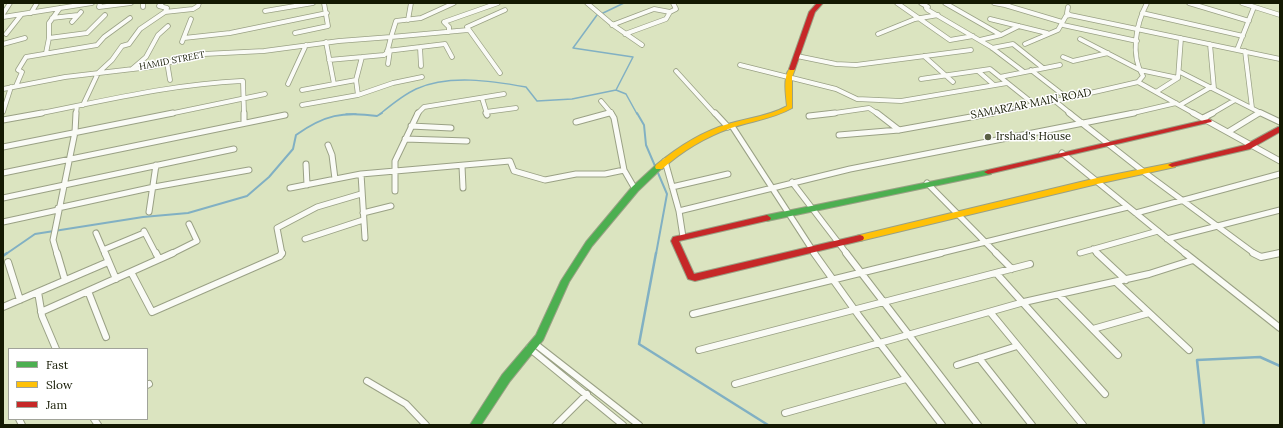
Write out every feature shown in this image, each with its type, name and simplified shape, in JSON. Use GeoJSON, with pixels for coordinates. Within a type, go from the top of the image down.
{"type":"FeatureCollection","features":[{"type":"Feature","properties":{"kind":"street"},"geometry":{"type":"LineString","coordinates":[[10,3],[5,9],[3,16],[31,13],[60,8],[67,5],[92,3]]}},
{"type":"Feature","properties":{"kind":"street"},"geometry":{"type":"LineString","coordinates":[[31,13],[37,3]]}},
{"type":"Feature","properties":{"kind":"street"},"geometry":{"type":"LineString","coordinates":[[100,3],[99,7],[132,3]]}},
{"type":"Feature","properties":{"kind":"street"},"geometry":{"type":"LineString","coordinates":[[162,3],[159,6],[167,8],[165,12]]}},
{"type":"Feature","properties":{"kind":"street"},"geometry":{"type":"LineString","coordinates":[[83,104],[98,73],[112,60],[122,46],[129,44],[135,33],[142,26],[165,12],[193,9],[198,6],[199,3]]}},
{"type":"Feature","properties":{"kind":"street"},"geometry":{"type":"LineString","coordinates":[[265,11],[313,3]]}},
{"type":"Feature","properties":{"kind":"street"},"geometry":{"type":"LineString","coordinates":[[295,33],[328,26],[324,3]]}},
{"type":"Feature","properties":{"kind":"street"},"geometry":{"type":"LineString","coordinates":[[408,20],[411,3]]}},
{"type":"Feature","properties":{"kind":"street"},"geometry":{"type":"LineString","coordinates":[[388,64],[391,37],[395,22],[421,18],[454,3]]}},
{"type":"Feature","properties":{"kind":"street"},"geometry":{"type":"LineString","coordinates":[[449,32],[449,27],[444,22],[498,3]]}},
{"type":"Feature","properties":{"kind":"street"},"geometry":{"type":"LineString","coordinates":[[587,3],[625,34],[642,45]]}},
{"type":"Feature","properties":{"kind":"street"},"geometry":{"type":"LineString","coordinates":[[612,24],[654,9],[670,12],[676,9],[673,3]]}},
{"type":"Feature","properties":{"kind":"street"},"geometry":{"type":"LineString","coordinates":[[475,425],[506,378],[542,334],[565,280],[589,244],[635,189],[652,172],[691,142],[730,126],[779,114],[787,110],[791,101],[789,77],[812,12],[820,3]]}},
{"type":"Feature","properties":{"kind":"street"},"geometry":{"type":"LineString","coordinates":[[897,3],[950,40],[973,36]]}},
{"type":"Feature","properties":{"kind":"street"},"geometry":{"type":"LineString","coordinates":[[921,3],[928,7],[927,9],[992,48],[1024,72]]}},
{"type":"Feature","properties":{"kind":"street"},"geometry":{"type":"LineString","coordinates":[[945,3],[1001,35]]}},
{"type":"Feature","properties":{"kind":"street"},"geometry":{"type":"LineString","coordinates":[[994,3],[1062,23],[1138,41]]}},
{"type":"Feature","properties":{"kind":"street"},"geometry":{"type":"LineString","coordinates":[[1005,5],[1009,3]]}},
{"type":"Feature","properties":{"kind":"street"},"geometry":{"type":"LineString","coordinates":[[1147,3],[1137,28],[1138,41],[1136,66],[1143,76],[1138,82],[1280,161]]}},
{"type":"Feature","properties":{"kind":"street"},"geometry":{"type":"LineString","coordinates":[[1189,3],[1249,21]]}},
{"type":"Feature","properties":{"kind":"street"},"geometry":{"type":"LineString","coordinates":[[1242,3],[1280,15]]}},
{"type":"Feature","properties":{"kind":"street"},"geometry":{"type":"LineString","coordinates":[[1068,7],[1067,13],[1070,15],[1280,59]]}},
{"type":"Feature","properties":{"kind":"street"},"geometry":{"type":"LineString","coordinates":[[1237,50],[1254,7]]}},
{"type":"Feature","properties":{"kind":"street"},"geometry":{"type":"LineString","coordinates":[[46,53],[49,38],[49,23],[60,8]]}},
{"type":"Feature","properties":{"kind":"street"},"geometry":{"type":"LineString","coordinates":[[500,73],[467,27],[468,25],[505,10]]}},
{"type":"Feature","properties":{"kind":"street"},"geometry":{"type":"LineString","coordinates":[[625,34],[666,19],[670,16],[670,12]]}},
{"type":"Feature","properties":{"kind":"street"},"geometry":{"type":"LineString","coordinates":[[191,19],[183,40],[230,33],[326,13]]}},
{"type":"Feature","properties":{"kind":"street"},"geometry":{"type":"LineString","coordinates":[[1142,13],[1243,36]]}},
{"type":"Feature","properties":{"kind":"street"},"geometry":{"type":"LineString","coordinates":[[6,34],[21,14]]}},
{"type":"Feature","properties":{"kind":"street"},"geometry":{"type":"LineString","coordinates":[[52,18],[79,14],[72,22]]}},
{"type":"Feature","properties":{"kind":"street"},"geometry":{"type":"LineString","coordinates":[[49,38],[87,32],[105,15]]}},
{"type":"Feature","properties":{"kind":"street"},"geometry":{"type":"LineString","coordinates":[[878,34],[920,18],[939,15]]}},
{"type":"Feature","properties":{"kind":"street"},"geometry":{"type":"LineString","coordinates":[[1025,44],[1058,30],[1062,23],[1070,15]]}},
{"type":"Feature","properties":{"kind":"street"},"geometry":{"type":"LineString","coordinates":[[3,111],[22,72],[18,70],[25,58],[96,45],[104,37],[130,18]]}},
{"type":"Feature","properties":{"kind":"street"},"geometry":{"type":"LineString","coordinates":[[990,19],[1047,34]]}},
{"type":"Feature","properties":{"kind":"street"},"geometry":{"type":"LineString","coordinates":[[132,69],[146,57],[158,35],[168,26]]}},
{"type":"Feature","properties":{"kind":"street"},"geometry":{"type":"LineString","coordinates":[[980,40],[1001,35],[1019,26]]}},
{"type":"Feature","properties":{"kind":"street","name":"HAMID STREET"},"geometry":{"type":"LineString","coordinates":[[3,89],[98,73],[132,69],[204,54],[264,51],[326,42],[468,30]]}},
{"type":"Feature","properties":{"kind":"street"},"geometry":{"type":"LineString","coordinates":[[3,44],[25,38]]}},
{"type":"Feature","properties":{"kind":"street"},"geometry":{"type":"LineString","coordinates":[[1156,92],[1178,78],[1180,72],[1181,38]]}},
{"type":"Feature","properties":{"kind":"street"},"geometry":{"type":"LineString","coordinates":[[1080,39],[1140,70],[1178,78]]}},
{"type":"Feature","properties":{"kind":"street"},"geometry":{"type":"LineString","coordinates":[[326,42],[334,84]]}},
{"type":"Feature","properties":{"kind":"street"},"geometry":{"type":"LineString","coordinates":[[329,60],[384,55],[389,51],[445,44],[452,57]]}},
{"type":"Feature","properties":{"kind":"street"},"geometry":{"type":"LineString","coordinates":[[992,48],[1013,44],[1043,68]]}},
{"type":"Feature","properties":{"kind":"street"},"geometry":{"type":"LineString","coordinates":[[1210,44],[1212,88]]}},
{"type":"Feature","properties":{"kind":"street"},"geometry":{"type":"LineString","coordinates":[[288,84],[306,45]]}},
{"type":"Feature","properties":{"kind":"street"},"geometry":{"type":"LineString","coordinates":[[420,47],[420,66]]}},
{"type":"Feature","properties":{"kind":"street"},"geometry":{"type":"LineString","coordinates":[[797,56],[836,64],[856,64],[971,50]]}},
{"type":"Feature","properties":{"kind":"street"},"geometry":{"type":"LineString","coordinates":[[1244,51],[1252,108]]}},
{"type":"Feature","properties":{"kind":"street"},"geometry":{"type":"LineString","coordinates":[[1063,56],[1073,61],[1108,53]]}},
{"type":"Feature","properties":{"kind":"street"},"geometry":{"type":"LineString","coordinates":[[924,56],[953,82]]}},
{"type":"Feature","properties":{"kind":"street"},"geometry":{"type":"LineString","coordinates":[[358,95],[356,80],[362,57]]}},
{"type":"Feature","properties":{"kind":"street"},"geometry":{"type":"LineString","coordinates":[[167,62],[170,80]]}},
{"type":"Feature","properties":{"kind":"street"},"geometry":{"type":"LineString","coordinates":[[740,65],[836,89],[857,99],[901,101],[1007,83]]}},
{"type":"Feature","properties":{"kind":"street"},"geometry":{"type":"LineString","coordinates":[[1000,77],[1060,65]]}},
{"type":"Feature","properties":{"kind":"street"},"geometry":{"type":"LineString","coordinates":[[921,79],[990,69],[1034,105]]}},
{"type":"Feature","properties":{"kind":"street"},"geometry":{"type":"LineString","coordinates":[[1031,70],[1067,98]]}},
{"type":"Feature","properties":{"kind":"street"},"geometry":{"type":"LineString","coordinates":[[676,71],[730,126],[769,188],[880,344],[942,425]]}},
{"type":"Feature","properties":{"kind":"street"},"geometry":{"type":"LineString","coordinates":[[978,71],[994,85]]}},
{"type":"Feature","properties":{"kind":"street"},"geometry":{"type":"LineString","coordinates":[[1180,72],[1280,122]]}},
{"type":"Feature","properties":{"kind":"street"},"geometry":{"type":"LineString","coordinates":[[302,106],[358,95],[393,83],[422,78]]}},
{"type":"Feature","properties":{"kind":"street"},"geometry":{"type":"LineString","coordinates":[[302,90],[356,80]]}},
{"type":"Feature","properties":{"kind":"street"},"geometry":{"type":"LineString","coordinates":[[3,120],[83,104],[220,82],[242,81],[244,123]]}},
{"type":"Feature","properties":{"kind":"street","name":"SAMARZAR MAIN ROAD"},"geometry":{"type":"LineString","coordinates":[[839,135],[899,130],[1055,101],[1138,82]]}},
{"type":"Feature","properties":{"kind":"street"},"geometry":{"type":"LineString","coordinates":[[679,211],[792,182],[1178,104],[1212,88]]}},
{"type":"Feature","properties":{"kind":"street"},"geometry":{"type":"LineString","coordinates":[[3,147],[265,94]]}},
{"type":"Feature","properties":{"kind":"street"},"geometry":{"type":"LineString","coordinates":[[395,191],[395,162],[404,139],[419,110],[424,107],[504,94]]}},
{"type":"Feature","properties":{"kind":"street"},"geometry":{"type":"LineString","coordinates":[[482,98],[486,114],[516,108]]}},
{"type":"Feature","properties":{"kind":"street"},"geometry":{"type":"LineString","coordinates":[[1235,100],[1206,120],[982,173],[811,207],[683,237],[676,239],[675,241],[693,278],[1097,181],[1144,172],[1251,145],[1280,129]]}},
{"type":"Feature","properties":{"kind":"street"},"geometry":{"type":"LineString","coordinates":[[601,101],[611,112],[616,125],[624,170],[635,189]]}},
{"type":"Feature","properties":{"kind":"street"},"geometry":{"type":"LineString","coordinates":[[1055,101],[1144,172],[1261,257],[1279,254]]}},
{"type":"Feature","properties":{"kind":"street"},"geometry":{"type":"LineString","coordinates":[[66,280],[52,240],[70,159],[75,132],[77,106]]}},
{"type":"Feature","properties":{"kind":"street"},"geometry":{"type":"LineString","coordinates":[[809,116],[869,108],[874,110],[899,130]]}},
{"type":"Feature","properties":{"kind":"street"},"geometry":{"type":"LineString","coordinates":[[576,122],[611,112]]}},
{"type":"Feature","properties":{"kind":"street"},"geometry":{"type":"LineString","coordinates":[[1228,132],[1260,112]]}},
{"type":"Feature","properties":{"kind":"street"},"geometry":{"type":"LineString","coordinates":[[3,173],[285,114]]}},
{"type":"Feature","properties":{"kind":"street"},"geometry":{"type":"LineString","coordinates":[[411,126],[451,128]]}},
{"type":"Feature","properties":{"kind":"street"},"geometry":{"type":"LineString","coordinates":[[404,139],[435,142],[466,141]]}},
{"type":"Feature","properties":{"kind":"street"},"geometry":{"type":"LineString","coordinates":[[328,145],[332,155],[335,179]]}},
{"type":"Feature","properties":{"kind":"street"},"geometry":{"type":"LineString","coordinates":[[3,198],[234,149]]}},
{"type":"Feature","properties":{"kind":"street"},"geometry":{"type":"LineString","coordinates":[[1062,153],[1193,260],[1280,328]]}},
{"type":"Feature","properties":{"kind":"street"},"geometry":{"type":"LineString","coordinates":[[290,188],[360,174],[510,161],[514,171],[545,180],[576,174],[605,174],[624,170]]}},
{"type":"Feature","properties":{"kind":"street"},"geometry":{"type":"LineString","coordinates":[[664,162],[679,211],[683,237]]}},
{"type":"Feature","properties":{"kind":"street"},"geometry":{"type":"LineString","coordinates":[[306,164],[307,185]]}},
{"type":"Feature","properties":{"kind":"street"},"geometry":{"type":"LineString","coordinates":[[149,212],[154,187],[156,165]]}},
{"type":"Feature","properties":{"kind":"street"},"geometry":{"type":"LineString","coordinates":[[462,166],[463,188]]}},
{"type":"Feature","properties":{"kind":"street"},"geometry":{"type":"LineString","coordinates":[[3,222],[154,187],[249,170]]}},
{"type":"Feature","properties":{"kind":"street"},"geometry":{"type":"LineString","coordinates":[[360,174],[365,238]]}},
{"type":"Feature","properties":{"kind":"street"},"geometry":{"type":"LineString","coordinates":[[672,187],[728,174]]}},
{"type":"Feature","properties":{"kind":"street"},"geometry":{"type":"LineString","coordinates":[[1136,214],[1280,174]]}},
{"type":"Feature","properties":{"kind":"street"},"geometry":{"type":"LineString","coordinates":[[792,182],[978,425]]}},
{"type":"Feature","properties":{"kind":"street"},"geometry":{"type":"LineString","coordinates":[[927,183],[1012,269]]}},
{"type":"Feature","properties":{"kind":"street"},"geometry":{"type":"LineString","coordinates":[[131,272],[152,312],[280,256],[282,254],[277,228],[317,206],[361,194]]}},
{"type":"Feature","properties":{"kind":"street"},"geometry":{"type":"LineString","coordinates":[[363,213],[391,206]]}},
{"type":"Feature","properties":{"kind":"street"},"geometry":{"type":"LineString","coordinates":[[693,314],[834,278],[1128,207]]}},
{"type":"Feature","properties":{"kind":"street"},"geometry":{"type":"LineString","coordinates":[[1168,239],[1280,210]]}},
{"type":"Feature","properties":{"kind":"street"},"geometry":{"type":"LineString","coordinates":[[305,239],[363,220]]}},
{"type":"Feature","properties":{"kind":"street"},"geometry":{"type":"LineString","coordinates":[[41,312],[116,279],[197,240],[189,224]]}},
{"type":"Feature","properties":{"kind":"street"},"geometry":{"type":"LineString","coordinates":[[103,250],[144,231],[159,259]]}},
{"type":"Feature","properties":{"kind":"street"},"geometry":{"type":"LineString","coordinates":[[1080,253],[1158,231]]}},
{"type":"Feature","properties":{"kind":"street"},"geometry":{"type":"LineString","coordinates":[[96,233],[116,279]]}},
{"type":"Feature","properties":{"kind":"street"},"geometry":{"type":"LineString","coordinates":[[1093,249],[1126,280]]}},
{"type":"Feature","properties":{"kind":"street"},"geometry":{"type":"LineString","coordinates":[[735,384],[910,336],[1024,302],[1126,280],[1193,260]]}},
{"type":"Feature","properties":{"kind":"street"},"geometry":{"type":"LineString","coordinates":[[8,262],[20,300]]}},
{"type":"Feature","properties":{"kind":"street"},"geometry":{"type":"LineString","coordinates":[[3,307],[108,262]]}},
{"type":"Feature","properties":{"kind":"street"},"geometry":{"type":"LineString","coordinates":[[699,350],[998,274],[1030,264]]}},
{"type":"Feature","properties":{"kind":"street"},"geometry":{"type":"LineString","coordinates":[[998,274],[1105,394]]}},
{"type":"Feature","properties":{"kind":"street"},"geometry":{"type":"LineString","coordinates":[[1116,282],[1189,350]]}},
{"type":"Feature","properties":{"kind":"street"},"geometry":{"type":"LineString","coordinates":[[88,291],[106,337]]}},
{"type":"Feature","properties":{"kind":"street"},"geometry":{"type":"LineString","coordinates":[[38,292],[41,312],[56,348]]}},
{"type":"Feature","properties":{"kind":"street"},"geometry":{"type":"LineString","coordinates":[[1059,295],[1118,355]]}},
{"type":"Feature","properties":{"kind":"street"},"geometry":{"type":"LineString","coordinates":[[990,312],[1083,425]]}},
{"type":"Feature","properties":{"kind":"street"},"geometry":{"type":"LineString","coordinates":[[1092,329],[1149,313]]}},
{"type":"Feature","properties":{"kind":"street"},"geometry":{"type":"LineString","coordinates":[[532,346],[622,425]]}},
{"type":"Feature","properties":{"kind":"street"},"geometry":{"type":"LineString","coordinates":[[532,346],[567,367],[639,425]]}},
{"type":"Feature","properties":{"kind":"street"},"geometry":{"type":"LineString","coordinates":[[957,365],[1017,346]]}},
{"type":"Feature","properties":{"kind":"street"},"geometry":{"type":"LineString","coordinates":[[979,358],[1032,425]]}},
{"type":"Feature","properties":{"kind":"street"},"geometry":{"type":"LineString","coordinates":[[785,414],[906,379]]}},
{"type":"Feature","properties":{"kind":"street"},"geometry":{"type":"LineString","coordinates":[[368,381],[406,404],[426,425]]}},
{"type":"Feature","properties":{"kind":"street"},"geometry":{"type":"LineString","coordinates":[[556,425],[587,394]]}},
{"type":"Feature","properties":{"kind":"waterway"},"geometry":{"type":"LineString","coordinates":[[601,14],[624,3]]}},
{"type":"Feature","properties":{"kind":"waterway"},"geometry":{"type":"LineString","coordinates":[[597,15],[573,48],[633,57],[616,90]]}},
{"type":"Feature","properties":{"kind":"waterway"},"geometry":{"type":"LineString","coordinates":[[380,114],[411,91],[429,84],[456,80],[485,81],[526,87],[537,101],[572,99],[616,90]]}},
{"type":"Feature","properties":{"kind":"waterway"},"geometry":{"type":"LineString","coordinates":[[616,90],[626,94],[637,114]]}},
{"type":"Feature","properties":{"kind":"waterway"},"geometry":{"type":"LineString","coordinates":[[354,114],[377,116],[382,113]]}},
{"type":"Feature","properties":{"kind":"waterway"},"geometry":{"type":"LineString","coordinates":[[637,113],[644,125],[646,145],[667,194],[656,254]]}},
{"type":"Feature","properties":{"kind":"waterway"},"geometry":{"type":"LineString","coordinates":[[346,114],[354,114]]}},
{"type":"Feature","properties":{"kind":"waterway"},"geometry":{"type":"LineString","coordinates":[[6,254],[35,234],[143,217],[188,213],[247,196],[269,177],[293,149],[296,135],[306,128],[325,119],[334,116],[354,114]]}},
{"type":"Feature","properties":{"kind":"waterway"},"geometry":{"type":"LineString","coordinates":[[3,256],[7,253]]}},
{"type":"Feature","properties":{"kind":"waterway"},"geometry":{"type":"LineString","coordinates":[[656,253],[639,344],[768,425]]}},
{"type":"Feature","properties":{"kind":"waterway"},"geometry":{"type":"LineString","coordinates":[[1204,425],[1197,360],[1260,357],[1280,366]]}},
{"type":"Feature","properties":{"kind":"traffic: fast"},"geometry":{"type":"LineString","coordinates":[[475,425],[506,378],[540,337],[565,281],[589,244],[635,189],[659,167]]}},
{"type":"Feature","properties":{"kind":"traffic: fast"},"geometry":{"type":"LineString","coordinates":[[767,218],[988,172]]}},
{"type":"Feature","properties":{"kind":"traffic: slow"},"geometry":{"type":"LineString","coordinates":[[659,167],[677,152],[696,140],[729,126],[772,115],[790,107],[789,77],[792,69]]}},
{"type":"Feature","properties":{"kind":"traffic: slow"},"geometry":{"type":"LineString","coordinates":[[860,238],[1097,181],[1172,165]]}},
{"type":"Feature","properties":{"kind":"traffic: jam"},"geometry":{"type":"LineString","coordinates":[[792,69],[812,12],[820,3]]}},
{"type":"Feature","properties":{"kind":"traffic: jam"},"geometry":{"type":"LineString","coordinates":[[988,172],[1209,121]]}},
{"type":"Feature","properties":{"kind":"traffic: jam"},"geometry":{"type":"LineString","coordinates":[[1172,165],[1247,147],[1280,129]]}},
{"type":"Feature","properties":{"kind":"traffic: jam"},"geometry":{"type":"LineString","coordinates":[[767,218],[676,239],[675,241],[691,277],[695,278],[860,238]]}},
{"type":"Feature","properties":{"kind":"place","name":"Irshad's House"},"geometry":{"type":"Point","coordinates":[988,137]}}]}
